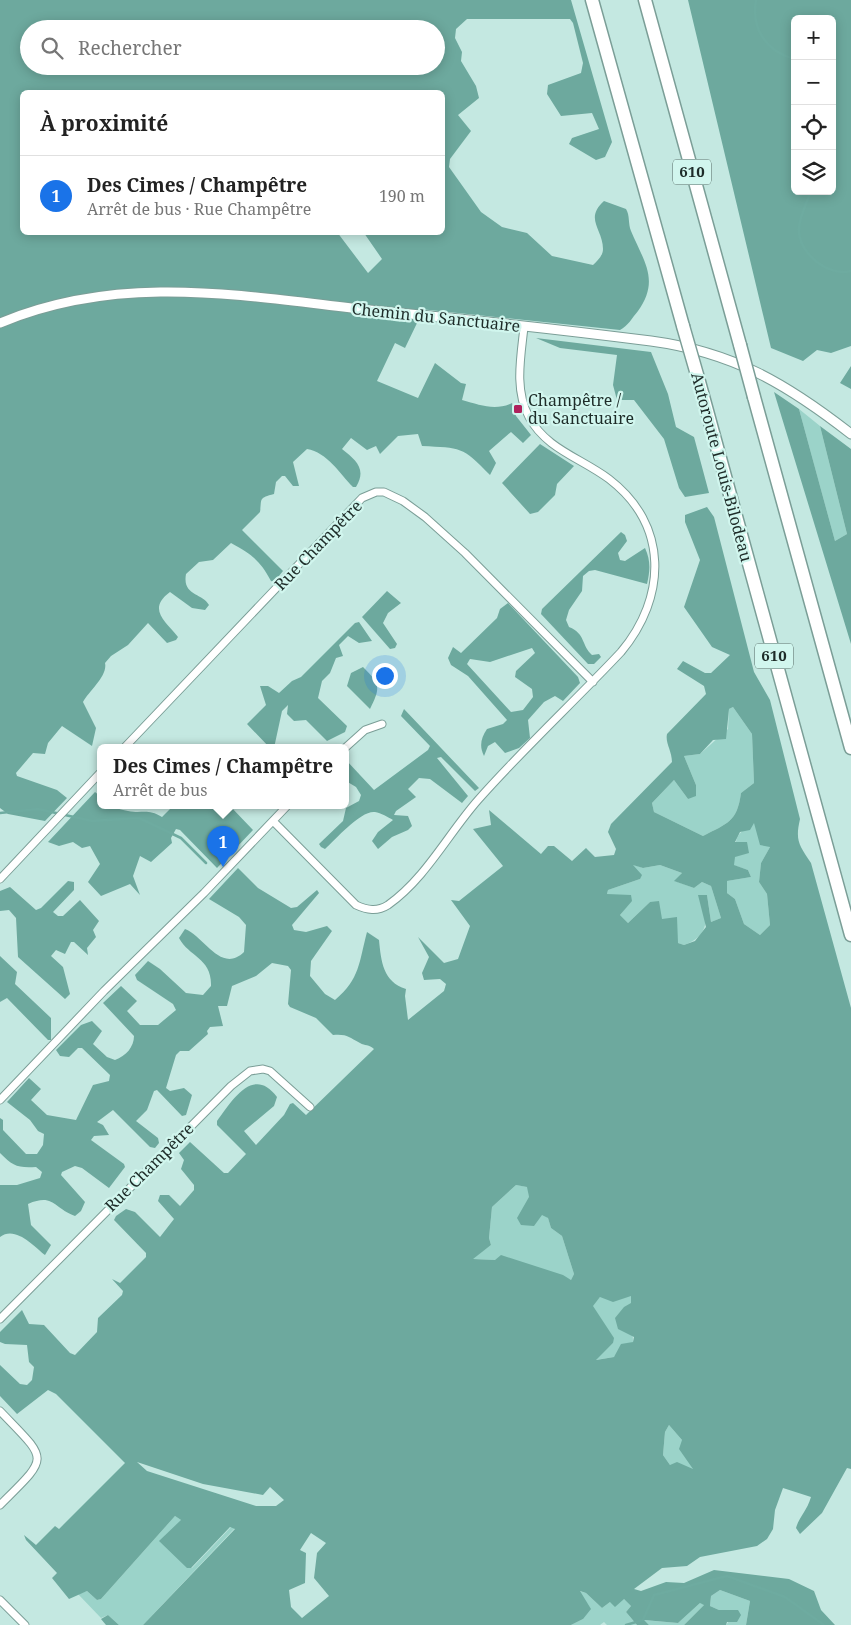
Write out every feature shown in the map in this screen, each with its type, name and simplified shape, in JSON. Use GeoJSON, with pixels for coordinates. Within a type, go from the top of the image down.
{"type":"FeatureCollection","features":[{"type":"Feature","properties":{"kind":"highway","name":"Autoroute Louis-Bilodeau"},"geometry":{"type":"LineString","coordinates":[[592,0],[851,935]]}},
{"type":"Feature","properties":{"kind":"highway","name":"610"},"geometry":{"type":"LineString","coordinates":[[645,0],[851,748]]}},
{"type":"Feature","properties":{"kind":"street","name":"Chemin du Sanctuaire"},"geometry":{"type":"LineString","coordinates":[[0,323],[64,302],[129,292],[168,290],[260,298],[660,342],[712,353],[752,368],[779,382],[851,434]]}},
{"type":"Feature","properties":{"kind":"street"},"geometry":{"type":"LineString","coordinates":[[273,821],[356,905],[365,909],[381,909],[396,898],[420,874],[478,800],[628,644],[646,614],[655,577],[654,552],[647,528],[627,495],[599,472],[551,443],[538,431],[528,416],[520,387],[524,327]]}},
{"type":"Feature","properties":{"kind":"street","name":"Rue Champêtre"},"geometry":{"type":"LineString","coordinates":[[128,744],[362,498],[376,492],[391,494],[440,529],[593,682]]}},
{"type":"Feature","properties":{"kind":"street"},"geometry":{"type":"LineString","coordinates":[[349,744],[365,730],[382,724]]}},
{"type":"Feature","properties":{"kind":"street"},"geometry":{"type":"LineString","coordinates":[[0,879],[97,776]]}},
{"type":"Feature","properties":{"kind":"street"},"geometry":{"type":"LineString","coordinates":[[0,1100],[104,991],[284,809]]}},
{"type":"Feature","properties":{"kind":"street","name":"Rue Champêtre"},"geometry":{"type":"LineString","coordinates":[[0,1319],[170,1145],[231,1086],[250,1071],[263,1069],[270,1071],[310,1107]]}},
{"type":"Feature","properties":{"kind":"street"},"geometry":{"type":"LineString","coordinates":[[0,1412],[31,1444],[37,1452],[38,1461],[32,1474],[0,1505]]}},
{"type":"Feature","properties":{"kind":"street"},"geometry":{"type":"LineString","coordinates":[[1,1602],[24,1625]]}},
{"type":"Feature","properties":{"kind":"green space"},"geometry":{"type":"Polygon","coordinates":[[[0,0],[571,0],[612,142],[605,157],[596,160],[569,144],[572,138],[599,129],[592,113],[561,116],[547,94],[548,85],[581,73],[583,63],[573,23],[570,19],[467,19],[456,29],[455,38],[462,52],[461,61],[476,86],[479,98],[458,115],[471,131],[450,159],[449,167],[481,212],[502,227],[527,233],[552,256],[593,265],[603,252],[595,219],[598,207],[604,201],[626,209],[630,228],[648,271],[648,290],[645,300],[638,311],[628,324],[620,330],[420,309],[418,321],[405,348],[395,343],[377,381],[418,398],[435,363],[461,383],[466,384],[462,400],[493,407],[512,403],[516,416],[531,435],[523,443],[511,432],[489,451],[496,463],[490,475],[460,450],[422,446],[418,434],[398,436],[380,454],[376,446],[367,450],[351,438],[342,449],[352,457],[360,470],[359,481],[356,487],[353,487],[333,464],[321,454],[307,449],[293,462],[299,486],[293,486],[285,476],[282,476],[276,482],[274,494],[263,498],[260,512],[242,530],[283,571],[274,582],[271,581],[254,558],[231,543],[213,560],[199,562],[186,574],[186,581],[190,590],[209,605],[205,610],[192,608],[170,592],[163,598],[159,609],[160,615],[178,637],[176,640],[167,643],[148,623],[128,645],[111,656],[105,663],[104,673],[83,702],[96,728],[92,746],[62,726],[48,743],[45,754],[33,753],[16,773],[17,776],[57,790],[67,798],[45,821],[8,814],[0,808],[0,0]]]}},
{"type":"Feature","properties":{"kind":"green space"},"geometry":{"type":"Polygon","coordinates":[[[688,0],[851,0],[851,346],[831,353],[817,350],[803,361],[771,348],[688,0]]]}},
{"type":"Feature","properties":{"kind":"green space"},"geometry":{"type":"Polygon","coordinates":[[[536,338],[651,352],[668,394],[676,427],[694,437],[709,493],[685,497],[679,488],[664,439],[634,400],[617,400],[613,385],[617,355],[560,348],[536,338]]]}},
{"type":"Feature","properties":{"kind":"green space"},"geometry":{"type":"Polygon","coordinates":[[[851,366],[851,389],[840,383],[851,366]]]}},
{"type":"Feature","properties":{"kind":"green space"},"geometry":{"type":"Polygon","coordinates":[[[774,392],[799,409],[835,541],[847,534],[820,426],[851,449],[851,644],[774,392]]]}},
{"type":"Feature","properties":{"kind":"green space"},"geometry":{"type":"Polygon","coordinates":[[[799,409],[820,426],[847,534],[835,541],[799,409]]]}},
{"type":"Feature","properties":{"kind":"green space"},"geometry":{"type":"Polygon","coordinates":[[[540,444],[574,466],[557,484],[555,495],[538,512],[530,514],[502,483],[540,444]]]}},
{"type":"Feature","properties":{"kind":"green space"},"geometry":{"type":"Polygon","coordinates":[[[707,507],[714,517],[754,672],[770,700],[800,819],[799,842],[811,863],[851,1008],[851,1469],[847,1468],[822,1513],[800,1534],[796,1528],[811,1497],[783,1488],[775,1510],[773,1529],[767,1539],[757,1546],[700,1557],[687,1566],[662,1568],[634,1589],[641,1591],[666,1582],[684,1583],[714,1570],[789,1579],[814,1591],[821,1610],[835,1625],[746,1625],[750,1601],[720,1590],[711,1596],[710,1606],[719,1610],[738,1610],[741,1615],[737,1622],[727,1622],[726,1625],[684,1625],[704,1605],[700,1603],[678,1623],[644,1620],[649,1625],[637,1625],[626,1612],[631,1606],[624,1599],[615,1607],[610,1602],[602,1608],[586,1593],[580,1591],[591,1609],[583,1619],[571,1625],[143,1625],[235,1529],[230,1527],[191,1568],[187,1568],[159,1541],[181,1520],[175,1516],[101,1599],[97,1600],[87,1591],[69,1599],[52,1578],[57,1573],[26,1540],[24,1535],[36,1545],[55,1526],[59,1529],[125,1463],[56,1394],[48,1390],[17,1414],[0,1396],[0,1365],[20,1384],[27,1385],[32,1380],[34,1367],[29,1362],[27,1345],[0,1342],[0,1332],[22,1310],[29,1324],[44,1325],[70,1353],[75,1355],[97,1332],[98,1318],[122,1295],[123,1291],[112,1279],[120,1283],[146,1257],[146,1253],[114,1220],[116,1216],[126,1209],[135,1212],[160,1237],[174,1219],[158,1201],[160,1195],[169,1195],[180,1206],[194,1190],[194,1185],[181,1169],[184,1160],[179,1153],[190,1142],[224,1173],[228,1173],[246,1154],[217,1125],[217,1121],[236,1096],[251,1085],[260,1084],[268,1088],[277,1097],[274,1106],[244,1131],[256,1145],[284,1115],[290,1104],[293,1103],[306,1115],[374,1049],[348,1036],[333,1035],[316,1018],[290,1007],[288,1004],[291,970],[288,966],[272,963],[256,976],[232,986],[227,1006],[218,1006],[223,1026],[210,1027],[207,1031],[208,1034],[189,1051],[180,1051],[176,1055],[166,1088],[170,1091],[184,1088],[192,1095],[186,1115],[182,1116],[157,1090],[154,1091],[147,1110],[136,1121],[158,1138],[159,1143],[155,1148],[150,1147],[113,1110],[97,1122],[103,1125],[109,1135],[94,1136],[91,1140],[124,1164],[125,1167],[109,1188],[82,1168],[75,1166],[62,1172],[61,1175],[85,1202],[81,1211],[75,1216],[48,1201],[43,1200],[28,1204],[31,1225],[51,1245],[45,1255],[30,1242],[18,1235],[12,1233],[0,1237],[0,1185],[17,1185],[40,1178],[42,1172],[36,1167],[16,1165],[8,1161],[0,1153],[0,1118],[3,1120],[3,1130],[26,1154],[37,1154],[43,1145],[44,1134],[38,1131],[30,1120],[7,1102],[29,1078],[41,1089],[31,1100],[47,1115],[76,1120],[93,1085],[109,1081],[110,1075],[82,1048],[78,1048],[69,1057],[60,1056],[56,1050],[81,1025],[92,1021],[102,1031],[93,1044],[107,1057],[115,1060],[126,1054],[133,1044],[134,1036],[103,1003],[121,986],[137,1001],[127,1011],[140,1025],[158,1025],[176,1010],[173,1004],[137,980],[135,975],[148,961],[160,969],[186,993],[203,995],[211,986],[208,969],[179,938],[185,929],[213,952],[228,959],[236,958],[244,952],[246,925],[239,917],[209,899],[238,868],[258,888],[291,908],[297,907],[317,890],[319,893],[292,925],[294,930],[306,932],[327,926],[332,931],[311,961],[310,976],[325,994],[335,1000],[354,977],[367,932],[379,940],[382,963],[388,976],[398,986],[406,989],[408,1020],[444,991],[446,984],[440,979],[424,980],[422,973],[429,957],[418,937],[444,963],[458,959],[470,926],[451,900],[459,901],[503,866],[473,829],[491,825],[489,810],[541,854],[548,846],[554,846],[572,861],[586,848],[595,857],[614,855],[616,849],[608,832],[611,824],[672,762],[667,734],[706,694],[704,686],[677,669],[683,661],[705,673],[711,673],[730,655],[712,647],[684,607],[700,560],[685,522],[685,515],[707,507]],[[733,707],[729,709],[726,739],[713,740],[700,754],[684,756],[696,785],[696,796],[688,799],[674,780],[652,803],[654,812],[703,836],[719,828],[734,816],[741,793],[754,783],[752,734],[733,707]],[[754,823],[750,830],[740,832],[735,842],[747,842],[749,853],[735,857],[734,865],[748,870],[751,877],[727,881],[727,893],[735,899],[744,924],[760,935],[770,925],[767,894],[759,882],[761,863],[770,847],[760,845],[754,823]],[[633,865],[642,875],[640,879],[608,890],[607,894],[631,895],[632,901],[620,915],[628,923],[650,902],[659,901],[662,919],[677,917],[678,943],[684,945],[695,941],[706,927],[698,895],[707,895],[711,922],[721,918],[711,886],[702,882],[694,888],[674,881],[682,873],[660,865],[643,868],[633,865]],[[516,1185],[492,1207],[489,1238],[491,1245],[473,1259],[495,1260],[501,1255],[563,1275],[571,1280],[574,1274],[562,1236],[551,1228],[548,1218],[542,1215],[534,1226],[521,1225],[517,1218],[529,1197],[527,1187],[516,1185]],[[631,1296],[613,1302],[600,1297],[593,1306],[614,1338],[613,1343],[596,1360],[614,1357],[621,1344],[633,1342],[634,1337],[618,1329],[615,1318],[624,1307],[631,1303],[631,1296]],[[669,1425],[665,1432],[663,1455],[670,1465],[677,1462],[693,1469],[679,1449],[682,1440],[669,1425]],[[137,1462],[147,1471],[256,1506],[276,1506],[284,1500],[270,1487],[263,1495],[203,1484],[137,1462]],[[311,1533],[300,1550],[306,1553],[305,1583],[289,1590],[291,1607],[302,1618],[329,1596],[314,1578],[317,1553],[326,1543],[311,1533]]]}},
{"type":"Feature","properties":{"kind":"green space"},"geometry":{"type":"Polygon","coordinates":[[[621,532],[625,535],[627,541],[618,553],[620,560],[625,561],[645,548],[649,566],[647,584],[595,570],[589,571],[583,576],[582,591],[569,610],[566,620],[569,627],[581,636],[592,655],[599,654],[601,657],[594,664],[588,664],[541,614],[542,609],[621,532]]]}},
{"type":"Feature","properties":{"kind":"green space"},"geometry":{"type":"Polygon","coordinates":[[[387,591],[401,603],[388,613],[383,623],[397,644],[395,648],[390,649],[362,617],[387,591]]]}},
{"type":"Feature","properties":{"kind":"green space"},"geometry":{"type":"Polygon","coordinates":[[[508,603],[578,677],[580,683],[563,701],[555,696],[544,702],[528,720],[530,738],[519,748],[505,753],[495,742],[488,746],[484,756],[481,742],[487,729],[503,724],[507,720],[468,676],[451,665],[448,658],[453,647],[461,653],[497,618],[500,609],[508,603]],[[532,648],[490,662],[470,659],[467,664],[511,712],[523,710],[533,697],[532,689],[515,677],[516,671],[535,653],[532,648]]]}},
{"type":"Feature","properties":{"kind":"green space"},"geometry":{"type":"Polygon","coordinates":[[[359,622],[372,641],[359,643],[348,636],[339,645],[343,656],[336,658],[330,673],[322,681],[318,698],[347,726],[345,732],[327,741],[306,720],[294,721],[287,714],[288,705],[282,711],[275,744],[266,744],[247,724],[266,705],[260,686],[268,686],[279,693],[292,681],[301,677],[355,623],[359,622]]]}},
{"type":"Feature","properties":{"kind":"green space"},"geometry":{"type":"Polygon","coordinates":[[[363,667],[376,682],[377,686],[376,696],[370,709],[347,686],[351,673],[363,667]]]}},
{"type":"Feature","properties":{"kind":"green space"},"geometry":{"type":"Polygon","coordinates":[[[733,707],[752,734],[754,783],[741,793],[734,816],[719,828],[703,836],[654,812],[652,803],[674,780],[688,799],[696,785],[684,756],[700,754],[728,729],[729,709],[733,707]]]}},
{"type":"Feature","properties":{"kind":"green space"},"geometry":{"type":"Polygon","coordinates":[[[404,709],[479,788],[475,791],[441,757],[437,758],[468,796],[462,803],[430,779],[419,778],[408,789],[416,797],[396,811],[394,815],[408,816],[412,826],[408,830],[392,837],[378,849],[372,841],[378,832],[393,820],[375,812],[369,813],[356,820],[325,849],[321,847],[319,844],[343,821],[346,809],[349,809],[349,806],[359,801],[361,795],[356,787],[349,783],[349,763],[374,790],[428,750],[430,746],[401,716],[404,709]]]}},
{"type":"Feature","properties":{"kind":"green space"},"geometry":{"type":"Polygon","coordinates":[[[95,792],[97,794],[97,809],[149,812],[162,817],[170,809],[233,809],[253,830],[217,868],[180,830],[176,829],[171,838],[172,843],[151,862],[140,856],[133,876],[140,895],[130,884],[101,896],[88,882],[100,864],[90,846],[82,848],[73,842],[59,846],[48,842],[95,792]]]}},
{"type":"Feature","properties":{"kind":"green space"},"geometry":{"type":"Polygon","coordinates":[[[754,822],[770,847],[761,863],[759,882],[767,894],[770,925],[760,935],[744,924],[735,899],[727,893],[727,881],[751,877],[748,870],[733,865],[736,840],[746,827],[754,822]]]}},
{"type":"Feature","properties":{"kind":"green space"},"geometry":{"type":"Polygon","coordinates":[[[632,864],[643,868],[660,865],[682,873],[675,881],[694,888],[702,882],[711,886],[721,918],[711,922],[707,895],[705,926],[698,937],[684,945],[678,943],[650,902],[628,923],[620,915],[631,901],[607,894],[608,890],[640,879],[632,864]]]}},
{"type":"Feature","properties":{"kind":"green space"},"geometry":{"type":"Polygon","coordinates":[[[68,881],[74,882],[74,890],[53,912],[58,916],[63,916],[80,900],[99,921],[93,930],[96,937],[87,948],[88,955],[74,942],[71,942],[65,954],[56,950],[51,956],[63,967],[70,994],[65,999],[18,957],[16,918],[9,910],[0,911],[0,891],[10,887],[36,910],[41,908],[68,881]]]}},
{"type":"Feature","properties":{"kind":"green space"},"geometry":{"type":"Polygon","coordinates":[[[0,956],[17,972],[15,984],[51,1018],[51,1040],[48,1040],[7,998],[0,1002],[0,956]]]}},
{"type":"Feature","properties":{"kind":"green space"},"geometry":{"type":"Polygon","coordinates":[[[516,1185],[528,1187],[529,1197],[548,1218],[551,1228],[562,1236],[574,1274],[571,1280],[495,1260],[472,1259],[491,1245],[489,1238],[492,1207],[516,1185]]]}},
{"type":"Feature","properties":{"kind":"green space"},"geometry":{"type":"Polygon","coordinates":[[[631,1296],[633,1342],[614,1357],[595,1360],[613,1343],[592,1306],[600,1297],[631,1296]]]}},
{"type":"Feature","properties":{"kind":"green space"},"geometry":{"type":"Polygon","coordinates":[[[669,1425],[682,1440],[694,1470],[670,1465],[663,1455],[665,1432],[669,1425]]]}},
{"type":"Feature","properties":{"kind":"green space"},"geometry":{"type":"Polygon","coordinates":[[[175,1516],[181,1520],[189,1567],[192,1568],[231,1527],[235,1528],[143,1625],[119,1625],[108,1615],[101,1618],[78,1594],[87,1591],[97,1600],[101,1599],[175,1516]]]}},
{"type":"Feature","properties":{"kind":"green space"},"geometry":{"type":"Polygon","coordinates":[[[720,1590],[750,1601],[746,1625],[726,1625],[738,1610],[719,1610],[710,1606],[711,1596],[720,1590]]]}},
{"type":"Feature","properties":{"kind":"green space"},"geometry":{"type":"Polygon","coordinates":[[[579,1591],[586,1593],[602,1608],[610,1602],[624,1599],[631,1606],[626,1612],[637,1625],[607,1625],[604,1622],[600,1625],[571,1625],[583,1619],[579,1591]]]}},
{"type":"Feature","properties":{"kind":"green space"},"geometry":{"type":"Polygon","coordinates":[[[700,1603],[705,1604],[684,1625],[649,1625],[643,1620],[678,1623],[700,1603]]]}},
{"type":"Feature","properties":{"kind":"green space"},"geometry":{"type":"Polygon","coordinates":[[[108,1615],[119,1625],[106,1625],[101,1619],[108,1615]]]}},
{"type":"Feature","properties":{"kind":"waterway"},"geometry":{"type":"LineString","coordinates":[[756,0],[756,21],[763,38],[776,51],[791,58]]}},
{"type":"Feature","properties":{"kind":"waterway"},"geometry":{"type":"LineString","coordinates":[[810,195],[799,225],[803,247],[824,267],[842,272],[851,271]]}},
{"type":"Feature","properties":{"kind":"waterway"},"geometry":{"type":"LineString","coordinates":[[0,813],[38,809],[92,821],[139,818],[181,838],[206,863]]}},
{"type":"Feature","properties":{"kind":"waterway"},"geometry":{"type":"LineString","coordinates":[[626,1625],[643,1620],[654,1595],[727,1576],[785,1597],[824,1625]]}},
{"type":"Feature","properties":{"kind":"place","name":"Champêtre / du Sanctuaire"},"geometry":{"type":"Point","coordinates":[518,409]}},
{"type":"Feature","properties":{"kind":"place","name":"Des Cimes / Champêtre"},"geometry":{"type":"Point","coordinates":[223,867]}}]}
